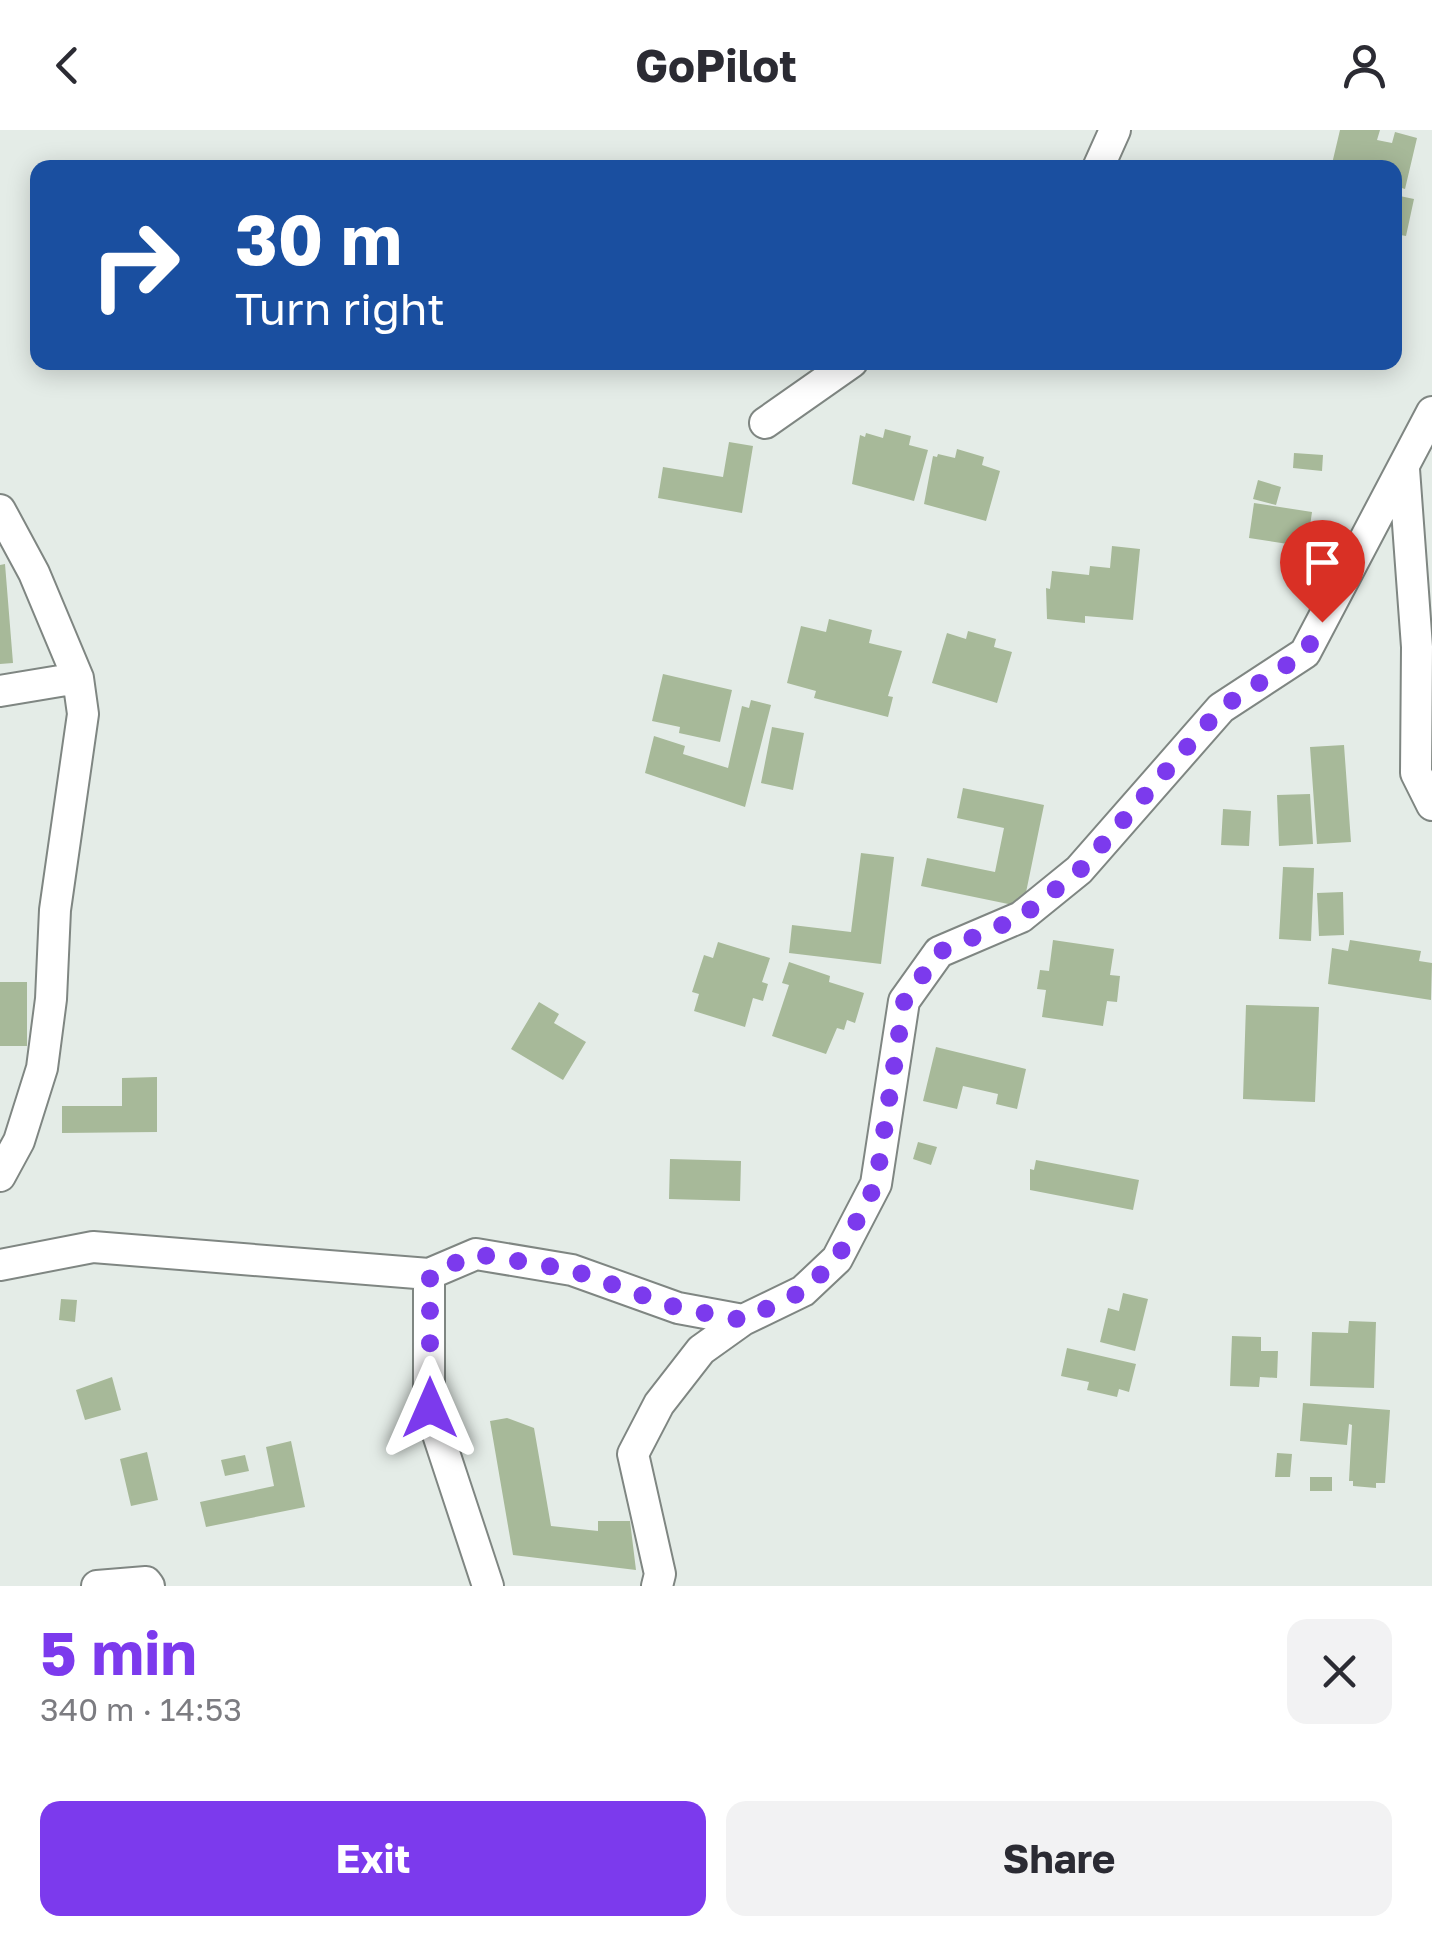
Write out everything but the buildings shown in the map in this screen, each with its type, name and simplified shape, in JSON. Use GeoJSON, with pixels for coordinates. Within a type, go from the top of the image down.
{"type":"FeatureCollection","features":[{"type":"Feature","properties":{"kind":"street"},"geometry":{"type":"LineString","coordinates":[[1102,160],[1115,130]]}},
{"type":"Feature","properties":{"kind":"street"},"geometry":{"type":"LineString","coordinates":[[765,423],[841,370]]}},
{"type":"Feature","properties":{"kind":"street"},"geometry":{"type":"LineString","coordinates":[[658,1586],[660,1574],[633,1454],[659,1404],[702,1350],[743,1320],[803,1291],[837,1259],[876,1184],[904,1002],[939,952],[1021,917],[1080,870],[1221,708],[1305,653],[1432,412]]}},
{"type":"Feature","properties":{"kind":"street"},"geometry":{"type":"LineString","coordinates":[[1404,469],[1424,698],[1416,773],[1432,805]]}},
{"type":"Feature","properties":{"kind":"street"},"geometry":{"type":"LineString","coordinates":[[0,510],[34,573],[78,678],[83,714],[55,910],[52,999],[42,1068],[19,1141],[0,1176]]}},
{"type":"Feature","properties":{"kind":"street"},"geometry":{"type":"LineString","coordinates":[[0,691],[78,678]]}},
{"type":"Feature","properties":{"kind":"street"},"geometry":{"type":"LineString","coordinates":[[0,1265],[93,1247],[430,1274],[476,1254],[572,1270],[678,1308],[743,1320]]}},
{"type":"Feature","properties":{"kind":"street"},"geometry":{"type":"LineString","coordinates":[[430,1274],[430,1408],[488,1586]]}},
{"type":"Feature","properties":{"kind":"street"},"geometry":{"type":"LineString","coordinates":[[96,1586],[146,1582],[149,1586]]}},
{"type":"Feature","properties":{"kind":"route"},"geometry":{"type":"LineString","coordinates":[[430,1408],[430,1274],[476,1254],[572,1270],[678,1308],[743,1320],[803,1291],[837,1259],[876,1184],[904,1002],[939,952],[1021,917],[1080,870],[1221,708],[1305,653],[1322,622]]}}]}
